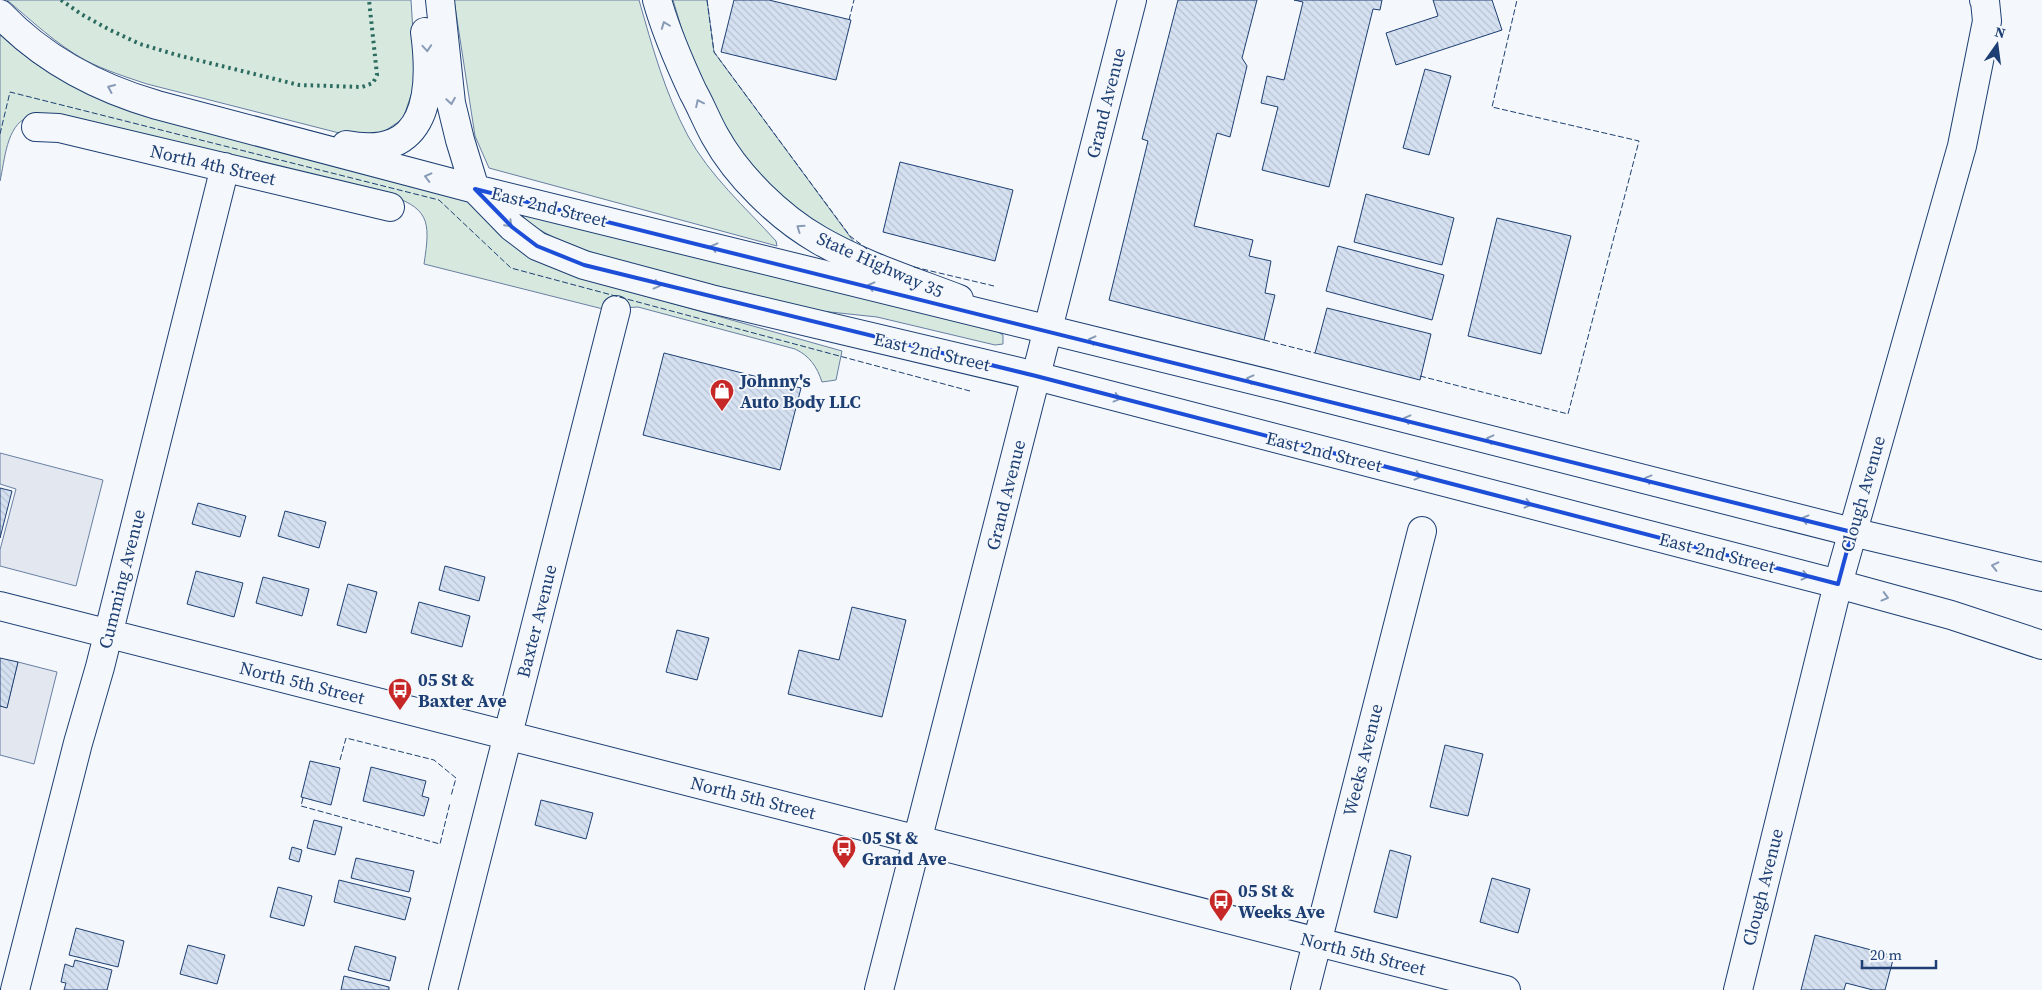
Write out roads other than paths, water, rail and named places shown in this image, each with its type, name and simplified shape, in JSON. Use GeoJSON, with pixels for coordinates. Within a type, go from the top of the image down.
{"type":"FeatureCollection","features":[{"type":"Feature","properties":{"kind":"main road"},"geometry":{"type":"LineString","coordinates":[[156,105],[210,113],[360,148],[392,143],[411,130],[421,114],[427,97],[427,47],[422,0]]}},
{"type":"Feature","properties":{"kind":"main road"},"geometry":{"type":"LineString","coordinates":[[440,0],[451,103],[475,189]]}},
{"type":"Feature","properties":{"kind":"main road","name":"State Highway 35"},"geometry":{"type":"LineString","coordinates":[[657,0],[674,50],[715,137],[731,160],[770,204],[804,230],[854,258],[1021,323]]}},
{"type":"Feature","properties":{"kind":"main road","name":"Grand Avenue"},"geometry":{"type":"LineString","coordinates":[[879,990],[1132,0]]}},
{"type":"Feature","properties":{"kind":"main road","name":"Clough Avenue"},"geometry":{"type":"LineString","coordinates":[[1738,990],[1838,584],[1962,146],[1987,21],[1984,0]]}},
{"type":"Feature","properties":{"kind":"main road"},"geometry":{"type":"LineString","coordinates":[[0,14],[18,33],[62,65],[134,98],[475,189]]}},
{"type":"Feature","properties":{"kind":"main road","name":"North 4th Street"},"geometry":{"type":"LineString","coordinates":[[36,127],[59,128],[390,207]]}},
{"type":"Feature","properties":{"kind":"main road","name":"Cumming Avenue"},"geometry":{"type":"LineString","coordinates":[[15,990],[78,743],[109,634],[225,167]]}},
{"type":"Feature","properties":{"kind":"main road","name":"East 2nd Street"},"geometry":{"type":"LineString","coordinates":[[475,189],[1048,329],[1852,532],[2042,577]]}},
{"type":"Feature","properties":{"kind":"main road","name":"East 2nd Street"},"geometry":{"type":"LineString","coordinates":[[475,189],[512,227],[531,241],[584,265],[711,299],[1036,376],[1838,584],[1951,614],[2042,645]]}},
{"type":"Feature","properties":{"kind":"main road","name":"Baxter Avenue"},"geometry":{"type":"LineString","coordinates":[[443,990],[616,310]]}},
{"type":"Feature","properties":{"kind":"main road","name":"Weeks Avenue"},"geometry":{"type":"LineString","coordinates":[[1305,990],[1422,531]]}},
{"type":"Feature","properties":{"kind":"main road","name":"North 5th Street"},"geometry":{"type":"LineString","coordinates":[[0,606],[1506,990]]}},
{"type":"Feature","properties":{"kind":"place","name":"Johnny's Auto Body LLC"},"geometry":{"type":"Point","coordinates":[722,412]}},
{"type":"Feature","properties":{"kind":"place","name":"05 St & Baxter Ave"},"geometry":{"type":"Point","coordinates":[400,711]}},
{"type":"Feature","properties":{"kind":"place","name":"05 St & Grand Ave"},"geometry":{"type":"Point","coordinates":[844,869]}},
{"type":"Feature","properties":{"kind":"place","name":"05 St & Weeks Ave"},"geometry":{"type":"Point","coordinates":[1221,922]}}]}
